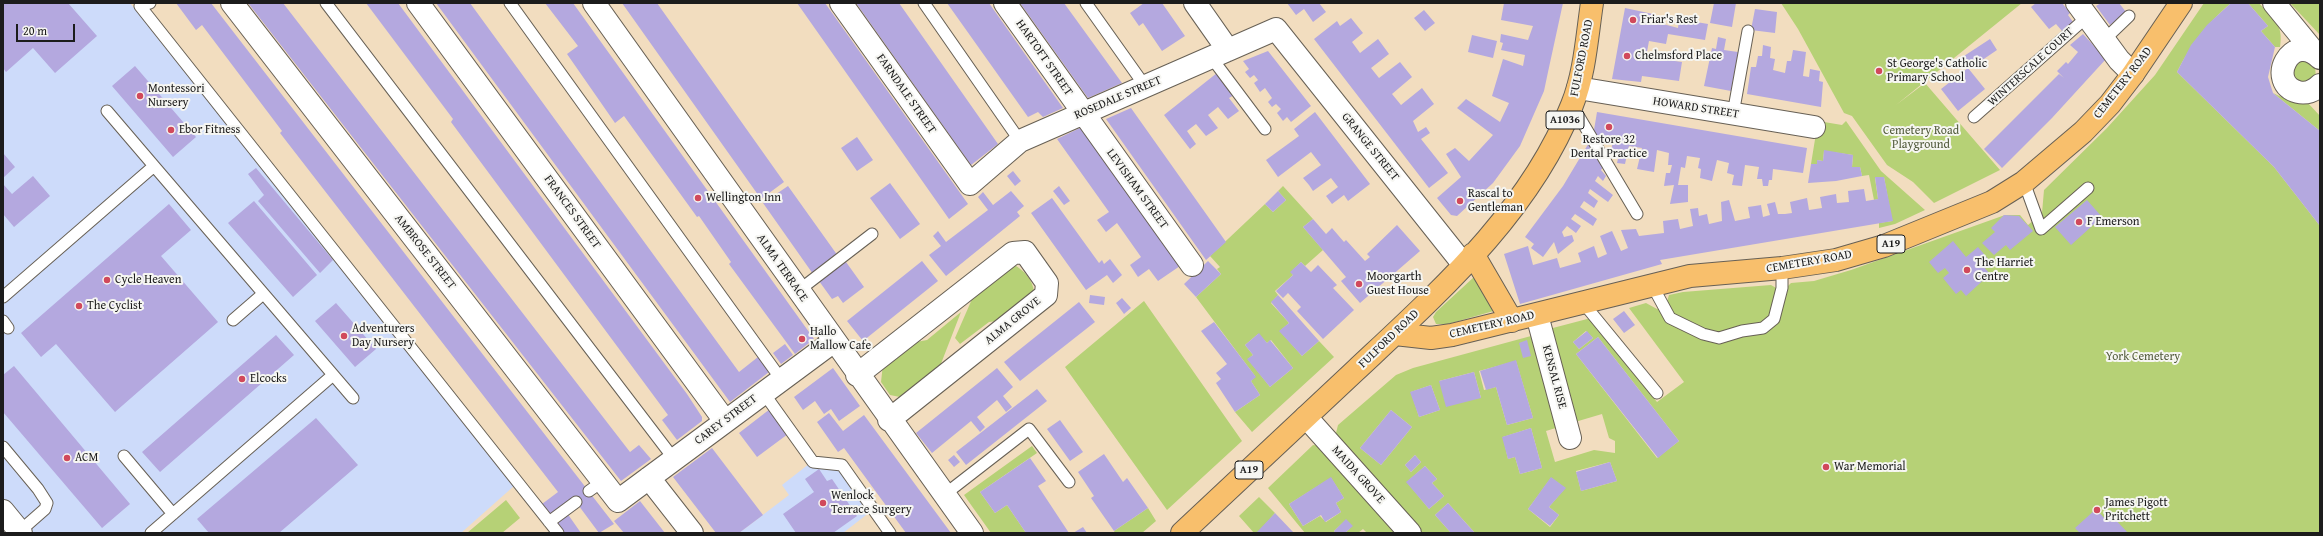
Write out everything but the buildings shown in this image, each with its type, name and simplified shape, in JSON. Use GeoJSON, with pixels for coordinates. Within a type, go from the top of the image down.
{"type":"FeatureCollection","features":[{"type":"Feature","properties":{"kind":"main road","name":"FULFORD ROAD"},"geometry":{"type":"LineString","coordinates":[[1182,533],[1395,334],[1469,259],[1520,198],[1549,154],[1575,96],[1592,3]]}},
{"type":"Feature","properties":{"kind":"main road","name":"CEMETERY ROAD"},"geometry":{"type":"LineString","coordinates":[[1395,334],[1431,338],[1584,304],[1690,276],[1782,268],[1836,260],[1884,246],[1992,202],[2024,182],[2083,132],[2110,104],[2133,74],[2181,3]]}},
{"type":"Feature","properties":{"kind":"main road"},"geometry":{"type":"LineString","coordinates":[[1469,259],[1512,321]]}},
{"type":"Feature","properties":{"kind":"street","name":"AMBROSE STREET"},"geometry":{"type":"LineString","coordinates":[[232,3],[596,486],[618,501]]}},
{"type":"Feature","properties":{"kind":"street","name":"FRANCES STREET"},"geometry":{"type":"LineString","coordinates":[[418,3],[725,421]]}},
{"type":"Feature","properties":{"kind":"street","name":"ALMA TERRACE"},"geometry":{"type":"LineString","coordinates":[[594,3],[857,375],[972,533]]}},
{"type":"Feature","properties":{"kind":"street","name":"FARNDALE STREET"},"geometry":{"type":"LineString","coordinates":[[841,3],[970,184]]}},
{"type":"Feature","properties":{"kind":"street","name":"HARTOFT STREET"},"geometry":{"type":"LineString","coordinates":[[1005,3],[1082,113]]}},
{"type":"Feature","properties":{"kind":"street"},"geometry":{"type":"LineString","coordinates":[[1195,3],[1220,54]]}},
{"type":"Feature","properties":{"kind":"street"},"geometry":{"type":"LineString","coordinates":[[2274,3],[2317,55]]}},
{"type":"Feature","properties":{"kind":"street","name":"WINTERSCALE COURT"},"geometry":{"type":"LineString","coordinates":[[2082,10],[2104,40],[2133,74]]}},
{"type":"Feature","properties":{"kind":"street","name":"ROSEDALE STREET"},"geometry":{"type":"LineString","coordinates":[[970,184],[1020,141],[1276,29]]}},
{"type":"Feature","properties":{"kind":"street","name":"GRANGE STREET"},"geometry":{"type":"LineString","coordinates":[[1276,29],[1469,259]]}},
{"type":"Feature","properties":{"kind":"street"},"geometry":{"type":"LineString","coordinates":[[2317,55],[2300,50],[2294,52],[2284,62],[2282,76],[2285,82],[2296,91],[2309,92],[2320,85]]}},
{"type":"Feature","properties":{"kind":"street","name":"HOWARD STREET"},"geometry":{"type":"LineString","coordinates":[[1575,96],[1733,114],[1814,127]]}},
{"type":"Feature","properties":{"kind":"street","name":"LEVISHAM STREET"},"geometry":{"type":"LineString","coordinates":[[1082,113],[1192,265]]}},
{"type":"Feature","properties":{"kind":"street","name":"ALMA GROVE"},"geometry":{"type":"LineString","coordinates":[[857,375],[1013,253],[1025,252],[1048,283],[1046,294],[890,420]]}},
{"type":"Feature","properties":{"kind":"street","name":"KENSAL RISE"},"geometry":{"type":"LineString","coordinates":[[1537,315],[1570,438]]}},
{"type":"Feature","properties":{"kind":"street","name":"CAREY STREET"},"geometry":{"type":"LineString","coordinates":[[618,501],[763,392],[834,341]]}},
{"type":"Feature","properties":{"kind":"street","name":"MAIDA GROVE"},"geometry":{"type":"LineString","coordinates":[[1306,417],[1410,533]]}},
{"type":"Feature","properties":{"kind":"street"},"geometry":{"type":"LineString","coordinates":[[649,478],[692,533]]}},
{"type":"Feature","properties":{"kind":"street"},"geometry":{"type":"LineString","coordinates":[[3,511],[21,532]]}},
{"type":"Feature","properties":{"kind":"lane"},"geometry":{"type":"LineString","coordinates":[[326,3],[674,459]]}},
{"type":"Feature","properties":{"kind":"lane"},"geometry":{"type":"LineString","coordinates":[[510,3],[781,379]]}},
{"type":"Feature","properties":{"kind":"lane"},"geometry":{"type":"LineString","coordinates":[[924,3],[1020,141]]}},
{"type":"Feature","properties":{"kind":"lane"},"geometry":{"type":"LineString","coordinates":[[1086,3],[1145,86]]}},
{"type":"Feature","properties":{"kind":"lane"},"geometry":{"type":"LineString","coordinates":[[145,5],[558,533]]}},
{"type":"Feature","properties":{"kind":"lane","name":"WINTERSCALE COURT"},"geometry":{"type":"LineString","coordinates":[[1974,118],[2082,10]]}},
{"type":"Feature","properties":{"kind":"lane"},"geometry":{"type":"LineString","coordinates":[[2104,40],[2129,16]]}},
{"type":"Feature","properties":{"kind":"lane"},"geometry":{"type":"LineString","coordinates":[[1733,114],[1748,31]]}},
{"type":"Feature","properties":{"kind":"lane"},"geometry":{"type":"LineString","coordinates":[[1220,54],[1265,129]]}},
{"type":"Feature","properties":{"kind":"lane"},"geometry":{"type":"LineString","coordinates":[[1575,96],[1637,214]]}},
{"type":"Feature","properties":{"kind":"lane"},"geometry":{"type":"LineString","coordinates":[[107,111],[353,398]]}},
{"type":"Feature","properties":{"kind":"lane"},"geometry":{"type":"LineString","coordinates":[[3,297],[154,166]]}},
{"type":"Feature","properties":{"kind":"lane"},"geometry":{"type":"LineString","coordinates":[[2024,182],[2041,229],[2088,188]]}},
{"type":"Feature","properties":{"kind":"lane"},"geometry":{"type":"LineString","coordinates":[[798,291],[872,234]]}},
{"type":"Feature","properties":{"kind":"lane"},"geometry":{"type":"LineString","coordinates":[[1652,285],[1670,318],[1703,334],[1719,338],[1742,331],[1763,328],[1774,319],[1782,288],[1782,268]]}},
{"type":"Feature","properties":{"kind":"lane"},"geometry":{"type":"LineString","coordinates":[[233,320],[263,294]]}},
{"type":"Feature","properties":{"kind":"lane"},"geometry":{"type":"LineString","coordinates":[[1584,304],[1657,393]]}},
{"type":"Feature","properties":{"kind":"lane"},"geometry":{"type":"LineString","coordinates":[[151,533],[333,375]]}},
{"type":"Feature","properties":{"kind":"lane"},"geometry":{"type":"LineString","coordinates":[[763,392],[813,462],[842,465],[890,533]]}},
{"type":"Feature","properties":{"kind":"lane"},"geometry":{"type":"LineString","coordinates":[[944,495],[1029,429],[1069,482]]}},
{"type":"Feature","properties":{"kind":"lane"},"geometry":{"type":"LineString","coordinates":[[3,447],[38,489],[47,503],[45,508],[21,532]]}},
{"type":"Feature","properties":{"kind":"lane"},"geometry":{"type":"LineString","coordinates":[[124,456],[173,514]]}},
{"type":"Feature","properties":{"kind":"lane"},"geometry":{"type":"LineString","coordinates":[[549,522],[576,502]]}},
{"type":"Feature","properties":{"kind":"shaded area"},"geometry":{"type":"Polygon","coordinates":[[[3,3],[130,3],[514,486],[461,533],[3,533],[3,3]]]}},
{"type":"Feature","properties":{"kind":"shaded area"},"geometry":{"type":"Polygon","coordinates":[[[809,464],[840,469],[870,512],[843,533],[739,533],[789,495],[782,485],[809,464]]]}},
{"type":"Feature","properties":{"kind":"green space","name":"St George's Catholic Primary School"},"geometry":{"type":"Polygon","coordinates":[[[1781,3],[2022,3],[1896,105],[1925,83],[2000,170],[1934,203],[1913,182],[1887,165],[1852,116],[1844,113],[1798,29],[1781,3]]]}},
{"type":"Feature","properties":{"kind":"green space","name":"York Cemetery"},"geometry":{"type":"Polygon","coordinates":[[[2204,3],[2231,3],[2200,35],[2188,52],[2177,72],[2274,167],[2320,226],[2320,533],[1475,533],[1448,503],[1435,515],[1451,533],[1422,533],[1335,437],[1338,425],[1396,375],[1413,368],[1531,336],[1533,337],[1559,427],[1546,431],[1555,462],[1594,450],[1615,453],[1615,441],[1609,438],[1602,414],[1575,422],[1549,329],[1591,318],[1657,402],[1684,382],[1629,308],[1646,303],[1657,309],[1666,305],[1669,295],[1683,292],[1771,285],[1778,289],[1786,288],[1791,283],[1814,281],[1851,270],[2005,215],[2020,215],[2028,225],[2042,213],[2044,190],[2107,128],[2155,75],[2204,3]],[[1586,331],[1573,342],[1579,349],[1593,338],[1586,331]],[[1598,337],[1576,354],[1657,458],[1679,441],[1598,337]],[[1516,361],[1479,371],[1484,390],[1496,387],[1507,425],[1533,418],[1516,361]],[[1474,372],[1439,381],[1481,398],[1474,372]],[[1431,385],[1411,392],[1419,417],[1440,410],[1431,385]],[[1391,410],[1360,448],[1381,465],[1412,427],[1391,410]],[[1531,428],[1503,437],[1508,459],[1515,457],[1520,474],[1542,468],[1531,428]],[[1415,455],[1405,465],[1411,472],[1421,462],[1415,455]],[[1610,462],[1576,471],[1581,491],[1617,481],[1610,462]],[[1425,466],[1407,482],[1429,509],[1444,496],[1432,483],[1437,479],[1425,466]],[[1551,478],[1528,509],[1550,527],[1559,515],[1549,507],[1565,488],[1551,478]]]}},
{"type":"Feature","properties":{"kind":"green space"},"geometry":{"type":"Polygon","coordinates":[[[2248,3],[2259,3],[2276,22],[2279,27],[2281,39],[2280,47],[2275,47],[2261,31],[2268,26],[2248,3]]]}},
{"type":"Feature","properties":{"kind":"green space"},"geometry":{"type":"Polygon","coordinates":[[[2290,3],[2320,3],[2320,35],[2290,3]]]}},
{"type":"Feature","properties":{"kind":"green space"},"geometry":{"type":"Polygon","coordinates":[[[2302,59],[2315,67],[2316,77],[2306,85],[2293,80],[2292,66],[2302,59]]]}},
{"type":"Feature","properties":{"kind":"green space"},"geometry":{"type":"Polygon","coordinates":[[[2273,93],[2288,100],[2308,103],[2320,116],[2320,131],[2273,93]]]}},
{"type":"Feature","properties":{"kind":"green space"},"geometry":{"type":"Polygon","coordinates":[[[1818,121],[1842,125],[1846,121],[1881,171],[1925,210],[1895,224],[1879,228],[1879,223],[1892,221],[1884,177],[1875,178],[1878,199],[1874,200],[1869,175],[1862,176],[1860,167],[1852,167],[1853,155],[1824,151],[1823,161],[1817,160],[1817,164],[1811,164],[1818,121]]]}},
{"type":"Feature","properties":{"kind":"green space"},"geometry":{"type":"Polygon","coordinates":[[[1283,186],[1313,219],[1303,227],[1323,250],[1305,266],[1301,262],[1291,272],[1293,275],[1275,291],[1278,295],[1271,303],[1289,323],[1280,331],[1302,356],[1319,341],[1334,357],[1252,432],[1235,412],[1260,395],[1251,381],[1255,376],[1196,297],[1221,274],[1217,269],[1220,267],[1210,256],[1265,204],[1273,212],[1286,200],[1278,191],[1283,186]],[[1258,334],[1245,345],[1253,355],[1248,359],[1270,387],[1293,368],[1271,340],[1267,343],[1258,334]]]}},
{"type":"Feature","properties":{"kind":"green space"},"geometry":{"type":"Polygon","coordinates":[[[1014,265],[1027,276],[1032,283],[1034,292],[1005,320],[989,322],[960,344],[955,338],[976,290],[1014,265]]]}},
{"type":"Feature","properties":{"kind":"green space"},"geometry":{"type":"Polygon","coordinates":[[[1474,277],[1497,310],[1448,324],[1436,324],[1433,317],[1436,312],[1474,277]]]}},
{"type":"Feature","properties":{"kind":"green space"},"geometry":{"type":"Polygon","coordinates":[[[1144,301],[1242,441],[1167,510],[1065,367],[1144,301]]]}},
{"type":"Feature","properties":{"kind":"green space"},"geometry":{"type":"Polygon","coordinates":[[[961,312],[937,374],[905,398],[890,395],[881,382],[883,364],[911,343],[927,340],[961,312]]]}},
{"type":"Feature","properties":{"kind":"green space"},"geometry":{"type":"Polygon","coordinates":[[[1313,445],[1321,446],[1399,533],[1367,533],[1363,529],[1358,533],[1345,533],[1352,526],[1346,520],[1334,531],[1336,533],[1305,533],[1268,488],[1313,445]],[[1331,478],[1289,504],[1303,526],[1320,516],[1326,522],[1341,512],[1336,503],[1344,498],[1331,478]]]}},
{"type":"Feature","properties":{"kind":"green space"},"geometry":{"type":"Polygon","coordinates":[[[1032,446],[1037,453],[980,492],[995,513],[1007,505],[1026,533],[991,533],[964,495],[1032,446]]]}},
{"type":"Feature","properties":{"kind":"green space"},"geometry":{"type":"Polygon","coordinates":[[[1259,497],[1275,513],[1258,533],[1254,533],[1239,516],[1259,497]]]}},
{"type":"Feature","properties":{"kind":"green space"},"geometry":{"type":"Polygon","coordinates":[[[506,500],[520,518],[502,533],[467,533],[506,500]]]}},
{"type":"Feature","properties":{"kind":"green space"},"geometry":{"type":"Polygon","coordinates":[[[1148,508],[1156,521],[1142,533],[1115,533],[1114,531],[1148,508]]]}},
{"type":"Feature","properties":{"kind":"place","name":"Friar's Rest"},"geometry":{"type":"Point","coordinates":[1633,20]}},
{"type":"Feature","properties":{"kind":"place","name":"Chelmsford Place"},"geometry":{"type":"Point","coordinates":[1627,56]}},
{"type":"Feature","properties":{"kind":"place","name":"St George's Catholic Primary School"},"geometry":{"type":"Point","coordinates":[1879,71]}},
{"type":"Feature","properties":{"kind":"place","name":"Montessori Nursery"},"geometry":{"type":"Point","coordinates":[140,96]}},
{"type":"Feature","properties":{"kind":"place","name":"Restore 32 Dental Practice"},"geometry":{"type":"Point","coordinates":[1609,127]}},
{"type":"Feature","properties":{"kind":"place","name":"Ebor Fitness"},"geometry":{"type":"Point","coordinates":[171,130]}},
{"type":"Feature","properties":{"kind":"place","name":"Wellington Inn"},"geometry":{"type":"Point","coordinates":[698,198]}},
{"type":"Feature","properties":{"kind":"place","name":"Rascal to Gentleman"},"geometry":{"type":"Point","coordinates":[1460,201]}},
{"type":"Feature","properties":{"kind":"place","name":"F Emerson"},"geometry":{"type":"Point","coordinates":[2079,222]}},
{"type":"Feature","properties":{"kind":"place","name":"The Harriet Centre"},"geometry":{"type":"Point","coordinates":[1967,270]}},
{"type":"Feature","properties":{"kind":"place","name":"Cycle Heaven"},"geometry":{"type":"Point","coordinates":[107,280]}},
{"type":"Feature","properties":{"kind":"place","name":"Moorgarth Guest House"},"geometry":{"type":"Point","coordinates":[1359,284]}},
{"type":"Feature","properties":{"kind":"place","name":"The Cyclist"},"geometry":{"type":"Point","coordinates":[79,306]}},
{"type":"Feature","properties":{"kind":"place","name":"Adventurers Day Nursery"},"geometry":{"type":"Point","coordinates":[344,336]}},
{"type":"Feature","properties":{"kind":"place","name":"Hallo Mallow Cafe"},"geometry":{"type":"Point","coordinates":[802,339]}},
{"type":"Feature","properties":{"kind":"place","name":"Elcocks"},"geometry":{"type":"Point","coordinates":[242,379]}},
{"type":"Feature","properties":{"kind":"place","name":"ACM"},"geometry":{"type":"Point","coordinates":[67,458]}},
{"type":"Feature","properties":{"kind":"place","name":"War Memorial"},"geometry":{"type":"Point","coordinates":[1826,467]}},
{"type":"Feature","properties":{"kind":"place","name":"Wenlock Terrace Surgery"},"geometry":{"type":"Point","coordinates":[823,503]}},
{"type":"Feature","properties":{"kind":"place","name":"James Pigott Pritchett"},"geometry":{"type":"Point","coordinates":[2097,510]}},
{"type":"Feature","properties":{"kind":"park label","name":"Cemetery Road Playground"},"geometry":{"type":"Point","coordinates":[1921,138]}}]}
